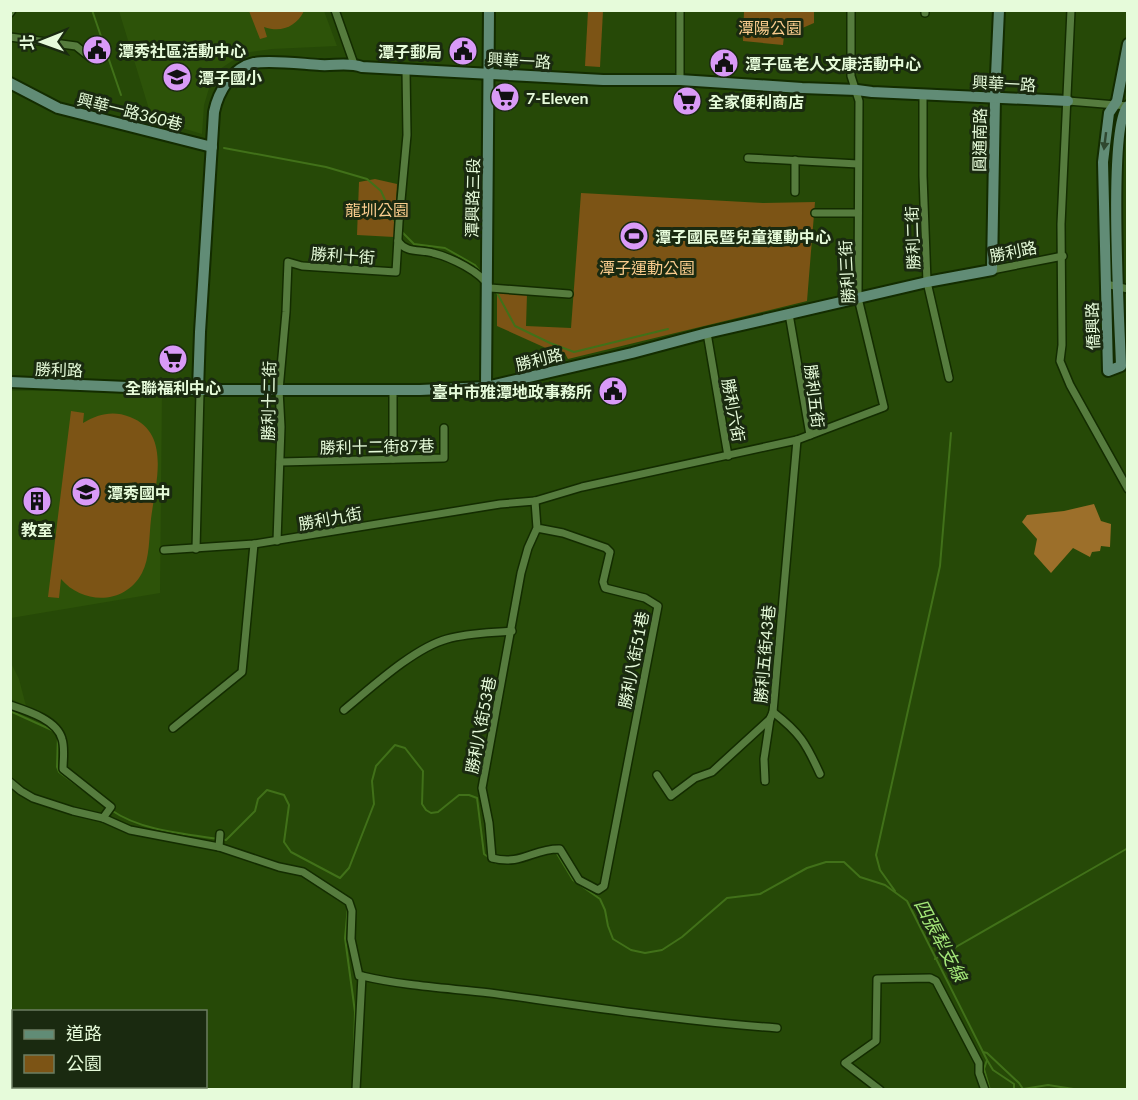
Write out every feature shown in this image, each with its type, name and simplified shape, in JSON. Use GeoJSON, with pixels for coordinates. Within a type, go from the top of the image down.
{"type":"FeatureCollection","features":[{"type":"Feature","properties":{"kind":"street"},"geometry":{"type":"LineString","coordinates":[[335,10],[354,64]]}},
{"type":"Feature","properties":{"kind":"street","name":"潭興路三段"},"geometry":{"type":"LineString","coordinates":[[486,387],[490,283],[489,10]]}},
{"type":"Feature","properties":{"kind":"street"},"geometry":{"type":"LineString","coordinates":[[680,10],[680,80]]}},
{"type":"Feature","properties":{"kind":"street","name":"勝利三街"},"geometry":{"type":"LineString","coordinates":[[810,435],[884,407],[858,298],[859,101],[851,76],[851,10]]}},
{"type":"Feature","properties":{"kind":"street","name":"圓通南路"},"geometry":{"type":"LineString","coordinates":[[992,270],[999,10]]}},
{"type":"Feature","properties":{"kind":"street"},"geometry":{"type":"LineString","coordinates":[[1071,10],[1061,224],[1063,256],[1060,361],[1070,385],[1128,489]]}},
{"type":"Feature","properties":{"kind":"street"},"geometry":{"type":"LineString","coordinates":[[10,38],[76,46],[92,58]]}},
{"type":"Feature","properties":{"kind":"street","name":"僑興路"},"geometry":{"type":"LineString","coordinates":[[1127,106],[1121,116],[1116,161],[1123,288],[1121,366],[1108,371],[1103,162],[1109,113],[1115,104],[1128,44]]}},
{"type":"Feature","properties":{"kind":"street","name":"興華一路"},"geometry":{"type":"LineString","coordinates":[[198,390],[214,112],[220,92],[243,68],[257,63],[331,66],[354,64],[362,67],[406,70],[618,81],[680,80],[1127,106]]}},
{"type":"Feature","properties":{"kind":"street"},"geometry":{"type":"LineString","coordinates":[[406,70],[407,135],[398,241],[408,250],[431,252],[447,257],[490,283],[569,294]]}},
{"type":"Feature","properties":{"kind":"street","name":"興華一路360巷"},"geometry":{"type":"LineString","coordinates":[[10,83],[58,108],[212,147]]}},
{"type":"Feature","properties":{"kind":"street","name":"勝利二街"},"geometry":{"type":"LineString","coordinates":[[923,94],[927,282],[949,378]]}},
{"type":"Feature","properties":{"kind":"street"},"geometry":{"type":"LineString","coordinates":[[748,158],[858,164]]}},
{"type":"Feature","properties":{"kind":"street"},"geometry":{"type":"LineString","coordinates":[[795,160],[795,192]]}},
{"type":"Feature","properties":{"kind":"street"},"geometry":{"type":"LineString","coordinates":[[815,213],[858,213]]}},
{"type":"Feature","properties":{"kind":"street","name":"勝利十街"},"geometry":{"type":"LineString","coordinates":[[288,262],[302,266],[396,272],[398,241]]}},
{"type":"Feature","properties":{"kind":"street","name":"勝利路"},"geometry":{"type":"LineString","coordinates":[[10,382],[198,390],[393,390],[486,387],[927,282],[1063,256]]}},
{"type":"Feature","properties":{"kind":"street","name":"勝利十二街"},"geometry":{"type":"LineString","coordinates":[[277,541],[280,462],[279,390],[288,262]]}},
{"type":"Feature","properties":{"kind":"street"},"geometry":{"type":"LineString","coordinates":[[1106,284],[1123,288]]}},
{"type":"Feature","properties":{"kind":"street","name":"勝利五街"},"geometry":{"type":"LineString","coordinates":[[728,456],[810,435],[789,314]]}},
{"type":"Feature","properties":{"kind":"street","name":"勝利六街"},"geometry":{"type":"LineString","coordinates":[[582,487],[728,456],[706,333]]}},
{"type":"Feature","properties":{"kind":"street"},"geometry":{"type":"LineString","coordinates":[[196,549],[200,392],[198,390]]}},
{"type":"Feature","properties":{"kind":"street"},"geometry":{"type":"LineString","coordinates":[[393,390],[393,459]]}},
{"type":"Feature","properties":{"kind":"street","name":"勝利十二街87巷"},"geometry":{"type":"LineString","coordinates":[[280,462],[444,458],[444,428]]}},
{"type":"Feature","properties":{"kind":"street","name":"勝利五街43巷"},"geometry":{"type":"LineString","coordinates":[[657,775],[671,796],[695,778],[712,772],[771,716],[797,440]]}},
{"type":"Feature","properties":{"kind":"street","name":"勝利九街"},"geometry":{"type":"LineString","coordinates":[[164,550],[277,541],[500,504],[535,501],[582,487]]}},
{"type":"Feature","properties":{"kind":"street","name":"勝利八街53巷"},"geometry":{"type":"LineString","coordinates":[[535,501],[537,528],[521,573],[482,788],[489,823],[492,858],[504,861],[527,858],[548,848],[560,849],[579,880],[598,890],[604,886]]}},
{"type":"Feature","properties":{"kind":"street","name":"勝利八街51巷"},"geometry":{"type":"LineString","coordinates":[[537,528],[563,533],[606,548],[610,552],[603,582],[605,588],[645,598],[658,606],[604,886]]}},
{"type":"Feature","properties":{"kind":"street"},"geometry":{"type":"LineString","coordinates":[[173,728],[242,672],[254,544]]}},
{"type":"Feature","properties":{"kind":"street"},"geometry":{"type":"LineString","coordinates":[[344,710],[425,649],[446,639],[512,630]]}},
{"type":"Feature","properties":{"kind":"street"},"geometry":{"type":"LineString","coordinates":[[10,705],[25,710],[54,726],[62,739],[63,769],[111,807],[103,818]]}},
{"type":"Feature","properties":{"kind":"street"},"geometry":{"type":"LineString","coordinates":[[765,781],[764,759],[771,716],[788,723],[804,740],[820,774]]}},
{"type":"Feature","properties":{"kind":"street"},"geometry":{"type":"LineString","coordinates":[[10,782],[33,798],[73,812],[103,818],[130,830],[219,847],[279,867],[303,872],[349,902],[352,911],[351,939],[359,976],[394,984],[487,993],[715,1024],[777,1028]]}},
{"type":"Feature","properties":{"kind":"street"},"geometry":{"type":"LineString","coordinates":[[219,847],[220,834]]}},
{"type":"Feature","properties":{"kind":"street"},"geometry":{"type":"LineString","coordinates":[[356,1089],[362,976]]}},
{"type":"Feature","properties":{"kind":"street"},"geometry":{"type":"LineString","coordinates":[[880,1089],[845,1063],[876,1041],[877,979],[920,978],[930,978],[936,981],[979,1063],[979,1073],[985,1089]]}},
{"type":"Feature","properties":{"kind":"shaded area","name":"潭子國小"},"geometry":{"type":"Polygon","coordinates":[[[119,11],[324,11],[337,46],[272,49],[250,52],[235,59],[220,69],[210,85],[204,105],[202,134],[152,119],[119,11]]]}},
{"type":"Feature","properties":{"kind":"shaded area","name":"潭秀國中"},"geometry":{"type":"Polygon","coordinates":[[[10,391],[162,391],[160,593],[11,618],[10,391]]]}},
{"type":"Feature","properties":{"kind":"shaded area"},"geometry":{"type":"Polygon","coordinates":[[[1094,504],[1101,521],[1111,524],[1110,547],[1101,546],[1100,551],[1092,552],[1090,557],[1073,548],[1051,573],[1034,554],[1037,539],[1022,522],[1027,515],[1064,511],[1094,504]]]}},
{"type":"Feature","properties":{"kind":"shaded area"},"geometry":{"type":"Polygon","coordinates":[[[10,661],[19,679],[26,706],[11,699],[10,661]]]}},
{"type":"Feature","properties":{"kind":"green space"},"geometry":{"type":"Polygon","coordinates":[[[249,10],[304,11],[297,21],[282,29],[264,27],[267,37],[260,39],[249,10]]]}},
{"type":"Feature","properties":{"kind":"green space"},"geometry":{"type":"Polygon","coordinates":[[[588,11],[603,11],[600,67],[585,66],[588,11]]]}},
{"type":"Feature","properties":{"kind":"green space","name":"潭陽公園"},"geometry":{"type":"Polygon","coordinates":[[[744,11],[814,11],[814,23],[784,36],[783,45],[743,41],[744,11]]]}},
{"type":"Feature","properties":{"kind":"green space"},"geometry":{"type":"Polygon","coordinates":[[[1114,116],[1117,119],[1111,163],[1114,256],[1112,276],[1110,274],[1107,162],[1114,116]]]}},
{"type":"Feature","properties":{"kind":"green space","name":"龍圳公園"},"geometry":{"type":"Polygon","coordinates":[[[375,179],[397,184],[394,237],[357,235],[359,182],[375,179]]]}},
{"type":"Feature","properties":{"kind":"green space","name":"潭子運動公園"},"geometry":{"type":"Polygon","coordinates":[[[581,193],[763,203],[815,202],[807,301],[568,359],[564,352],[548,349],[497,326],[497,293],[527,294],[526,326],[571,328],[581,193]]]}},
{"type":"Feature","properties":{"kind":"green space"},"geometry":{"type":"Polygon","coordinates":[[[71,411],[84,413],[83,423],[106,414],[130,417],[143,425],[152,435],[156,447],[157,476],[146,561],[135,584],[115,596],[103,598],[81,594],[61,579],[59,598],[48,597],[71,411]]]}},
{"type":"Feature","properties":{"kind":"waterway"},"geometry":{"type":"LineString","coordinates":[[92,10],[121,95]]}},
{"type":"Feature","properties":{"kind":"waterway"},"geometry":{"type":"LineString","coordinates":[[224,148],[326,167],[367,179],[381,191],[396,224]]}},
{"type":"Feature","properties":{"kind":"waterway"},"geometry":{"type":"LineString","coordinates":[[401,231],[414,244],[445,248],[475,265],[483,275]]}},
{"type":"Feature","properties":{"kind":"waterway"},"geometry":{"type":"LineString","coordinates":[[496,291],[515,326],[574,352],[668,329]]}},
{"type":"Feature","properties":{"kind":"waterway"},"geometry":{"type":"LineString","coordinates":[[895,891],[880,870],[876,855],[940,566],[951,433]]}},
{"type":"Feature","properties":{"kind":"waterway","name":"四張犁支線"},"geometry":{"type":"LineString","coordinates":[[10,711],[54,731]]}},
{"type":"Feature","properties":{"kind":"waterway","name":"四張犁支線"},"geometry":{"type":"LineString","coordinates":[[58,735],[57,767],[59,772],[101,803]]}},
{"type":"Feature","properties":{"kind":"waterway","name":"四張犁支線"},"geometry":{"type":"LineString","coordinates":[[111,810],[151,828],[226,840],[255,811],[258,799],[267,790],[284,795],[289,805],[284,842],[291,852],[340,878],[349,868],[374,804],[372,781],[376,766],[395,745],[405,748],[423,771],[422,804],[426,810],[431,813],[438,812],[459,795],[477,798],[484,854],[496,863],[501,863]]}},
{"type":"Feature","properties":{"kind":"waterway"},"geometry":{"type":"LineString","coordinates":[[935,959],[1128,848]]}},
{"type":"Feature","properties":{"kind":"waterway","name":"四張犁支線"},"geometry":{"type":"LineString","coordinates":[[556,852],[573,880],[600,899],[613,939],[631,950],[645,953],[662,950],[682,937],[727,898],[760,894],[807,868],[826,862],[844,862],[860,877],[885,885],[907,901],[987,1060],[993,1070],[1014,1084],[1014,1090]]}},
{"type":"Feature","properties":{"kind":"waterway","name":"四張犁支線"},"geometry":{"type":"LineString","coordinates":[[524,861],[544,854]]}},
{"type":"Feature","properties":{"kind":"waterway"},"geometry":{"type":"LineString","coordinates":[[319,887],[348,906],[345,938],[355,1012],[353,1087]]}},
{"type":"Feature","properties":{"kind":"waterway"},"geometry":{"type":"LineString","coordinates":[[983,1052],[987,1053],[1023,1089],[1048,1085],[1080,1090]]}},
{"type":"Feature","properties":{"kind":"waterway"},"geometry":{"type":"LineString","coordinates":[[987,1060],[984,1069],[990,1090]]}},
{"type":"Feature","properties":{"kind":"place","name":"潭秀社區活動中心"},"geometry":{"type":"Point","coordinates":[97,50]}},
{"type":"Feature","properties":{"kind":"place","name":"潭子郵局"},"geometry":{"type":"Point","coordinates":[463,51]}},
{"type":"Feature","properties":{"kind":"place","name":"潭子區老人文康活動中心"},"geometry":{"type":"Point","coordinates":[724,63]}},
{"type":"Feature","properties":{"kind":"place","name":"潭子國小"},"geometry":{"type":"Point","coordinates":[177,77]}},
{"type":"Feature","properties":{"kind":"place","name":"7-Eleven"},"geometry":{"type":"Point","coordinates":[505,97]}},
{"type":"Feature","properties":{"kind":"place","name":"全家便利商店"},"geometry":{"type":"Point","coordinates":[687,101]}},
{"type":"Feature","properties":{"kind":"place","name":"潭子國民暨兒童運動中心"},"geometry":{"type":"Point","coordinates":[634,236]}},
{"type":"Feature","properties":{"kind":"place","name":"全聯福利中心"},"geometry":{"type":"Point","coordinates":[173,359]}},
{"type":"Feature","properties":{"kind":"place","name":"臺中市雅潭地政事務所"},"geometry":{"type":"Point","coordinates":[613,391]}},
{"type":"Feature","properties":{"kind":"place","name":"潭秀國中"},"geometry":{"type":"Point","coordinates":[86,492]}},
{"type":"Feature","properties":{"kind":"place","name":"教室"},"geometry":{"type":"Point","coordinates":[37,501]}}]}
